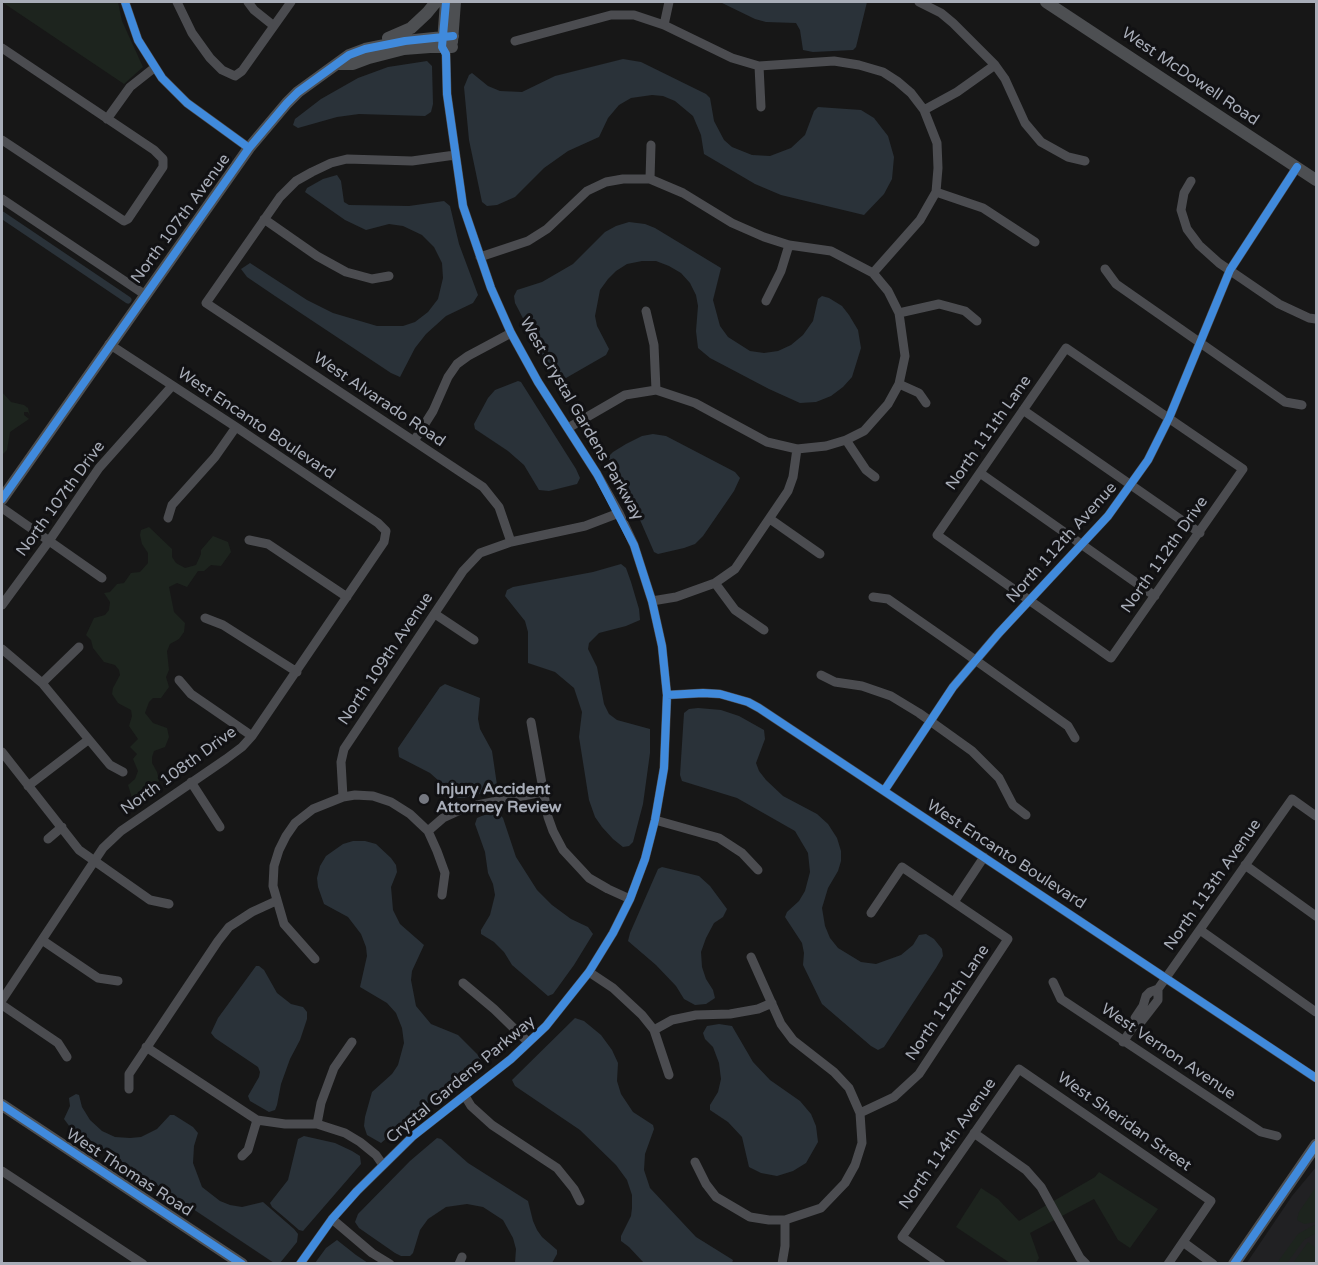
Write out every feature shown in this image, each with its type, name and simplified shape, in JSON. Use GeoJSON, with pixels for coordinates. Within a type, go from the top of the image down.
{"type":"FeatureCollection","features":[{"type":"Feature","properties":{"kind":"main road"},"geometry":{"type":"LineString","coordinates":[[365,49],[375,42],[411,28],[427,14],[436,2]]}},
{"type":"Feature","properties":{"kind":"main road"},"geometry":{"type":"LineString","coordinates":[[446,2],[447,43]]}},
{"type":"Feature","properties":{"kind":"main road"},"geometry":{"type":"LineString","coordinates":[[447,43],[455,2]]}},
{"type":"Feature","properties":{"kind":"main road","name":"West McDowell Road"},"geometry":{"type":"LineString","coordinates":[[1046,2],[1317,180]]}},
{"type":"Feature","properties":{"kind":"main road","name":"North 107th Avenue"},"geometry":{"type":"LineString","coordinates":[[2,499],[144,294],[249,148],[277,113],[298,92],[349,54],[365,49],[447,43]]}},
{"type":"Feature","properties":{"kind":"main road","name":"North 107th Avenue"},"geometry":{"type":"LineString","coordinates":[[337,64],[353,64],[383,54],[447,43]]}},
{"type":"Feature","properties":{"kind":"main road","name":"West Thomas Road"},"geometry":{"type":"LineString","coordinates":[[2,1105],[242,1263]]}},
{"type":"Feature","properties":{"kind":"main road"},"geometry":{"type":"LineString","coordinates":[[1234,1263],[1317,1145]]}},
{"type":"Feature","properties":{"kind":"street"},"geometry":{"type":"LineString","coordinates":[[125,2],[138,40],[154,68],[172,90],[187,104],[249,148]]}},
{"type":"Feature","properties":{"kind":"street"},"geometry":{"type":"LineString","coordinates":[[177,2],[192,33],[210,58],[222,69],[235,76],[242,71],[291,2]]}},
{"type":"Feature","properties":{"kind":"street"},"geometry":{"type":"LineString","coordinates":[[248,2],[254,10],[274,26]]}},
{"type":"Feature","properties":{"kind":"street"},"geometry":{"type":"LineString","coordinates":[[664,25],[669,2]]}},
{"type":"Feature","properties":{"kind":"street"},"geometry":{"type":"LineString","coordinates":[[919,2],[941,13],[995,64],[1032,133],[1050,148],[1068,157],[1086,161]]}},
{"type":"Feature","properties":{"kind":"street"},"geometry":{"type":"LineString","coordinates":[[515,41],[610,15],[634,15],[664,25],[732,58],[759,66],[834,61],[883,72],[897,81],[911,93],[924,110],[937,143],[936,192],[920,220],[873,273]]}},
{"type":"Feature","properties":{"kind":"street","name":"West Crystal Gardens Parkway"},"geometry":{"type":"LineString","coordinates":[[447,43],[447,94],[455,155],[464,206],[480,257],[511,333],[538,382],[619,513],[634,545],[652,602],[662,646],[667,695]]}},
{"type":"Feature","properties":{"kind":"street"},"geometry":{"type":"LineString","coordinates":[[2,48],[154,150],[163,159],[164,167],[128,219],[124,220],[2,140]]}},
{"type":"Feature","properties":{"kind":"street"},"geometry":{"type":"LineString","coordinates":[[924,110],[957,92],[995,64]]}},
{"type":"Feature","properties":{"kind":"street"},"geometry":{"type":"LineString","coordinates":[[759,66],[761,107]]}},
{"type":"Feature","properties":{"kind":"street"},"geometry":{"type":"LineString","coordinates":[[107,119],[130,87],[154,68]]}},
{"type":"Feature","properties":{"kind":"street"},"geometry":{"type":"LineString","coordinates":[[650,179],[651,145]]}},
{"type":"Feature","properties":{"kind":"street"},"geometry":{"type":"LineString","coordinates":[[389,276],[372,279],[346,272],[317,256],[264,219],[280,197],[296,181],[331,163],[347,159],[412,161],[455,155]]}},
{"type":"Feature","properties":{"kind":"street","name":"North 112th Avenue"},"geometry":{"type":"LineString","coordinates":[[884,791],[953,687],[1029,600],[1108,516],[1148,460],[1169,418],[1230,270],[1297,167]]}},
{"type":"Feature","properties":{"kind":"street"},"geometry":{"type":"LineString","coordinates":[[480,257],[528,241],[547,229],[587,191],[606,182],[623,179],[650,179],[683,193],[732,223],[789,245],[831,251],[873,273],[888,291],[899,313],[905,356],[899,384],[875,421],[864,431],[846,440],[826,446],[797,450],[767,442],[695,403],[656,390],[625,395],[568,428]]}},
{"type":"Feature","properties":{"kind":"street"},"geometry":{"type":"LineString","coordinates":[[1191,181],[1181,210],[1187,229],[1199,245],[1279,304],[1309,318],[1317,319]]}},
{"type":"Feature","properties":{"kind":"street"},"geometry":{"type":"LineString","coordinates":[[936,192],[983,208],[1035,242]]}},
{"type":"Feature","properties":{"kind":"street"},"geometry":{"type":"LineString","coordinates":[[2,199],[144,294]]}},
{"type":"Feature","properties":{"kind":"street","name":"West Alvarado Road"},"geometry":{"type":"LineString","coordinates":[[264,219],[206,303],[483,487],[499,507],[512,542]]}},
{"type":"Feature","properties":{"kind":"street"},"geometry":{"type":"LineString","coordinates":[[766,300],[781,271],[789,245]]}},
{"type":"Feature","properties":{"kind":"street"},"geometry":{"type":"LineString","coordinates":[[1105,269],[1116,284],[1285,402],[1302,405]]}},
{"type":"Feature","properties":{"kind":"street"},"geometry":{"type":"LineString","coordinates":[[899,313],[939,304],[965,311],[977,321]]}},
{"type":"Feature","properties":{"kind":"street"},"geometry":{"type":"LineString","coordinates":[[646,311],[654,345],[656,390]]}},
{"type":"Feature","properties":{"kind":"street"},"geometry":{"type":"LineString","coordinates":[[414,441],[433,411],[448,376],[457,364],[511,333]]}},
{"type":"Feature","properties":{"kind":"street","name":"West Encanto Boulevard"},"geometry":{"type":"LineString","coordinates":[[109,344],[236,427],[386,531]]}},
{"type":"Feature","properties":{"kind":"street","name":"North 111th Lane"},"geometry":{"type":"LineString","coordinates":[[1029,600],[937,535],[1066,348],[1169,418]]}},
{"type":"Feature","properties":{"kind":"street"},"geometry":{"type":"LineString","coordinates":[[899,384],[919,393],[926,403]]}},
{"type":"Feature","properties":{"kind":"street","name":"North 107th Drive"},"geometry":{"type":"LineString","coordinates":[[2,605],[99,468],[172,386]]}},
{"type":"Feature","properties":{"kind":"street"},"geometry":{"type":"LineString","coordinates":[[1023,410],[1200,533]]}},
{"type":"Feature","properties":{"kind":"street","name":"North 112th Drive"},"geometry":{"type":"LineString","coordinates":[[1029,600],[1111,658],[1243,469],[1169,418]]}},
{"type":"Feature","properties":{"kind":"street"},"geometry":{"type":"LineString","coordinates":[[168,518],[172,505],[215,457],[236,427]]}},
{"type":"Feature","properties":{"kind":"street"},"geometry":{"type":"LineString","coordinates":[[846,440],[866,470],[875,477]]}},
{"type":"Feature","properties":{"kind":"street"},"geometry":{"type":"LineString","coordinates":[[652,602],[676,597],[715,583],[735,569],[792,483],[797,450]]}},
{"type":"Feature","properties":{"kind":"street"},"geometry":{"type":"LineString","coordinates":[[980,473],[1155,596]]}},
{"type":"Feature","properties":{"kind":"street"},"geometry":{"type":"LineString","coordinates":[[2,508],[102,578]]}},
{"type":"Feature","properties":{"kind":"street","name":"North 109th Avenue"},"geometry":{"type":"LineString","coordinates":[[343,796],[341,762],[344,749],[463,571],[480,553],[512,542],[567,531],[619,513]]}},
{"type":"Feature","properties":{"kind":"street"},"geometry":{"type":"LineString","coordinates":[[770,519],[820,554]]}},
{"type":"Feature","properties":{"kind":"street","name":"North 108th Drive"},"geometry":{"type":"LineString","coordinates":[[2,1000],[103,848],[121,831],[234,753],[252,736],[384,542],[386,531]]}},
{"type":"Feature","properties":{"kind":"street"},"geometry":{"type":"LineString","coordinates":[[249,540],[268,544],[347,597]]}},
{"type":"Feature","properties":{"kind":"street"},"geometry":{"type":"LineString","coordinates":[[715,583],[735,610],[764,630]]}},
{"type":"Feature","properties":{"kind":"street"},"geometry":{"type":"LineString","coordinates":[[873,597],[888,599],[1068,726],[1075,738]]}},
{"type":"Feature","properties":{"kind":"street"},"geometry":{"type":"LineString","coordinates":[[435,614],[474,640]]}},
{"type":"Feature","properties":{"kind":"street"},"geometry":{"type":"LineString","coordinates":[[205,618],[223,625],[297,672]]}},
{"type":"Feature","properties":{"kind":"street"},"geometry":{"type":"LineString","coordinates":[[42,683],[78,647]]}},
{"type":"Feature","properties":{"kind":"street"},"geometry":{"type":"LineString","coordinates":[[2,649],[42,683],[110,765],[123,772]]}},
{"type":"Feature","properties":{"kind":"street"},"geometry":{"type":"LineString","coordinates":[[821,675],[835,682],[862,686],[891,696],[929,721],[972,751],[999,778],[1013,805],[1026,815]]}},
{"type":"Feature","properties":{"kind":"street"},"geometry":{"type":"LineString","coordinates":[[179,680],[191,694],[252,736]]}},
{"type":"Feature","properties":{"kind":"street","name":"West Encanto Boulevard"},"geometry":{"type":"LineString","coordinates":[[667,695],[720,694],[748,702],[1317,1078]]}},
{"type":"Feature","properties":{"kind":"street","name":"Crystal Gardens Parkway"},"geometry":{"type":"LineString","coordinates":[[300,1263],[332,1219],[383,1165],[413,1136],[498,1071],[546,1026],[589,972],[613,933],[630,899],[645,859],[655,820],[664,768],[667,695]]}},
{"type":"Feature","properties":{"kind":"street"},"geometry":{"type":"LineString","coordinates":[[531,722],[543,792],[553,831],[563,850],[589,878],[630,899]]}},
{"type":"Feature","properties":{"kind":"street"},"geometry":{"type":"LineString","coordinates":[[28,786],[88,740]]}},
{"type":"Feature","properties":{"kind":"street"},"geometry":{"type":"LineString","coordinates":[[2,752],[79,850],[150,900],[168,904]]}},
{"type":"Feature","properties":{"kind":"street"},"geometry":{"type":"LineString","coordinates":[[191,782],[220,827]]}},
{"type":"Feature","properties":{"kind":"street"},"geometry":{"type":"LineString","coordinates":[[428,831],[443,818],[467,807],[543,792]]}},
{"type":"Feature","properties":{"kind":"street"},"geometry":{"type":"LineString","coordinates":[[315,959],[284,924],[273,886],[274,866],[286,836],[295,823],[313,809],[343,796],[373,796],[391,802],[410,814],[428,831],[445,873],[442,895]]}},
{"type":"Feature","properties":{"kind":"street","name":"North 113th Avenue"},"geometry":{"type":"LineString","coordinates":[[1124,1042],[1135,1024],[1134,1018],[1158,1000],[1158,989],[1292,799],[1317,816]]}},
{"type":"Feature","properties":{"kind":"street"},"geometry":{"type":"LineString","coordinates":[[655,820],[719,838],[742,853],[758,870]]}},
{"type":"Feature","properties":{"kind":"street"},"geometry":{"type":"LineString","coordinates":[[48,839],[62,827]]}},
{"type":"Feature","properties":{"kind":"street"},"geometry":{"type":"LineString","coordinates":[[871,913],[902,867],[954,902],[984,857]]}},
{"type":"Feature","properties":{"kind":"street"},"geometry":{"type":"LineString","coordinates":[[1245,865],[1317,916]]}},
{"type":"Feature","properties":{"kind":"street"},"geometry":{"type":"LineString","coordinates":[[129,1089],[129,1074],[211,950],[229,927],[252,912],[276,901]]}},
{"type":"Feature","properties":{"kind":"street","name":"North 112th Lane"},"geometry":{"type":"LineString","coordinates":[[860,1113],[894,1097],[919,1074],[1008,939],[954,902]]}},
{"type":"Feature","properties":{"kind":"street"},"geometry":{"type":"LineString","coordinates":[[1200,930],[1317,1012]]}},
{"type":"Feature","properties":{"kind":"street"},"geometry":{"type":"LineString","coordinates":[[42,940],[98,978],[118,981]]}},
{"type":"Feature","properties":{"kind":"street"},"geometry":{"type":"LineString","coordinates":[[695,1162],[706,1184],[716,1197],[750,1217],[785,1220],[821,1208],[845,1183],[855,1165],[862,1143],[860,1113],[849,1088],[834,1072],[793,1040],[781,1024],[751,957]]}},
{"type":"Feature","properties":{"kind":"street"},"geometry":{"type":"LineString","coordinates":[[589,972],[632,1003],[654,1030],[669,1075]]}},
{"type":"Feature","properties":{"kind":"street","name":"West Vernon Avenue"},"geometry":{"type":"LineString","coordinates":[[1053,982],[1061,999],[1261,1132],[1277,1136]]}},
{"type":"Feature","properties":{"kind":"street"},"geometry":{"type":"LineString","coordinates":[[464,984],[495,1009],[528,1042]]}},
{"type":"Feature","properties":{"kind":"street"},"geometry":{"type":"LineString","coordinates":[[654,1030],[672,1020],[696,1015],[730,1014],[758,1009],[772,1003]]}},
{"type":"Feature","properties":{"kind":"street"},"geometry":{"type":"LineString","coordinates":[[2,1005],[57,1043],[67,1057]]}},
{"type":"Feature","properties":{"kind":"street"},"geometry":{"type":"LineString","coordinates":[[317,1124],[321,1103],[334,1068],[351,1042]]}},
{"type":"Feature","properties":{"kind":"street"},"geometry":{"type":"LineString","coordinates":[[146,1047],[257,1120],[285,1124],[317,1124],[345,1133],[376,1155],[383,1165]]}},
{"type":"Feature","properties":{"kind":"street","name":"North 114th Avenue"},"geometry":{"type":"LineString","coordinates":[[941,1263],[902,1237],[1019,1069]]}},
{"type":"Feature","properties":{"kind":"street","name":"West Sheridan Street"},"geometry":{"type":"LineString","coordinates":[[1019,1069],[1211,1201],[1183,1242]]}},
{"type":"Feature","properties":{"kind":"street"},"geometry":{"type":"LineString","coordinates":[[465,1096],[471,1106],[492,1125],[557,1168],[574,1189],[580,1201]]}},
{"type":"Feature","properties":{"kind":"street"},"geometry":{"type":"LineString","coordinates":[[242,1156],[248,1150],[257,1120]]}},
{"type":"Feature","properties":{"kind":"street"},"geometry":{"type":"LineString","coordinates":[[974,1133],[1026,1170],[1041,1187],[1080,1258],[1086,1263]]}},
{"type":"Feature","properties":{"kind":"street"},"geometry":{"type":"LineString","coordinates":[[2,1171],[143,1263]]}},
{"type":"Feature","properties":{"kind":"street"},"geometry":{"type":"LineString","coordinates":[[332,1219],[372,1253],[390,1263]]}},
{"type":"Feature","properties":{"kind":"street"},"geometry":{"type":"LineString","coordinates":[[782,1263],[785,1246],[785,1220]]}},
{"type":"Feature","properties":{"kind":"street"},"geometry":{"type":"LineString","coordinates":[[1168,1263],[1183,1242],[1213,1263]]}},
{"type":"Feature","properties":{"kind":"shaded area"},"geometry":{"type":"Polygon","coordinates":[[[2,2],[118,2],[122,21],[143,67],[124,84],[2,2]]]}},
{"type":"Feature","properties":{"kind":"shaded area"},"geometry":{"type":"Polygon","coordinates":[[[720,2],[867,2],[856,47],[853,50],[813,52],[803,50],[800,30],[796,23],[766,22],[755,19],[720,2]]]}},
{"type":"Feature","properties":{"kind":"shaded area"},"geometry":{"type":"Polygon","coordinates":[[[623,59],[641,62],[706,94],[710,98],[714,121],[724,140],[732,147],[752,155],[770,156],[791,148],[805,135],[814,111],[818,107],[861,110],[874,118],[888,136],[894,157],[892,179],[884,194],[864,215],[781,195],[755,184],[704,154],[701,135],[693,116],[675,101],[663,96],[652,95],[631,98],[619,105],[608,118],[599,137],[568,151],[544,168],[515,197],[497,205],[487,206],[482,202],[469,140],[464,87],[469,75],[472,73],[488,86],[500,91],[522,92],[555,76],[623,59]]]}},
{"type":"Feature","properties":{"kind":"shaded area"},"geometry":{"type":"Polygon","coordinates":[[[427,61],[432,66],[433,104],[431,112],[425,116],[359,114],[337,117],[298,128],[293,125],[295,119],[321,99],[358,78],[388,67],[427,61]]]}},
{"type":"Feature","properties":{"kind":"shaded area"},"geometry":{"type":"Polygon","coordinates":[[[337,175],[341,181],[344,202],[349,205],[409,206],[444,201],[450,206],[459,244],[478,295],[473,303],[446,316],[426,334],[415,348],[400,377],[247,277],[241,269],[250,263],[307,300],[333,313],[377,326],[403,326],[415,322],[428,312],[438,299],[443,278],[442,263],[434,247],[422,235],[403,226],[389,224],[366,230],[345,220],[305,192],[307,188],[323,179],[337,175]]]}},
{"type":"Feature","properties":{"kind":"shaded area"},"geometry":{"type":"Polygon","coordinates":[[[629,222],[655,228],[721,268],[713,300],[720,326],[728,337],[750,351],[764,353],[778,351],[791,345],[803,335],[813,321],[818,299],[822,296],[842,306],[858,330],[861,348],[852,377],[831,396],[816,402],[800,403],[710,358],[698,348],[696,331],[698,306],[690,283],[681,273],[656,261],[627,264],[616,271],[600,290],[595,316],[597,326],[609,349],[606,355],[566,378],[559,380],[553,376],[515,303],[514,296],[517,290],[542,282],[573,264],[605,232],[629,222]]]}},
{"type":"Feature","properties":{"kind":"shaded area"},"geometry":{"type":"Polygon","coordinates":[[[518,381],[521,382],[576,469],[580,478],[577,484],[549,491],[539,490],[524,465],[508,451],[475,429],[474,424],[495,390],[518,381]]]}},
{"type":"Feature","properties":{"kind":"shaded area"},"geometry":{"type":"Polygon","coordinates":[[[2,392],[11,402],[28,408],[30,416],[28,412],[24,412],[29,419],[10,432],[7,450],[2,455],[2,392]]]}},
{"type":"Feature","properties":{"kind":"shaded area"},"geometry":{"type":"Polygon","coordinates":[[[653,434],[666,436],[735,472],[740,478],[734,491],[695,544],[658,554],[654,552],[637,513],[609,461],[609,456],[613,452],[626,444],[642,436],[653,434]]]}},
{"type":"Feature","properties":{"kind":"shaded area"},"geometry":{"type":"Polygon","coordinates":[[[149,527],[172,549],[172,557],[176,563],[185,568],[196,565],[201,550],[213,536],[228,542],[231,552],[221,566],[211,565],[204,571],[198,571],[187,587],[177,583],[169,587],[174,612],[185,623],[184,632],[179,639],[170,644],[167,651],[169,670],[166,677],[169,687],[161,698],[153,698],[149,702],[145,713],[153,723],[167,728],[169,737],[165,747],[154,751],[152,757],[159,780],[157,787],[152,795],[139,799],[132,798],[128,785],[135,779],[138,771],[133,759],[137,754],[130,747],[138,739],[129,726],[131,710],[118,703],[112,694],[120,675],[119,670],[115,665],[104,662],[86,635],[94,618],[105,615],[109,610],[110,602],[104,593],[110,592],[117,584],[124,583],[131,573],[140,572],[148,563],[148,553],[142,544],[140,535],[141,530],[149,527]]]}},
{"type":"Feature","properties":{"kind":"shaded area"},"geometry":{"type":"Polygon","coordinates":[[[621,564],[626,568],[631,582],[640,620],[599,633],[589,643],[588,649],[597,667],[604,704],[609,714],[617,720],[650,729],[650,753],[643,804],[633,842],[623,847],[602,827],[595,817],[589,800],[579,737],[582,712],[574,688],[555,672],[528,663],[528,632],[525,621],[505,596],[507,590],[513,587],[593,572],[621,564]]]}},
{"type":"Feature","properties":{"kind":"shaded area"},"geometry":{"type":"Polygon","coordinates":[[[445,684],[480,698],[478,719],[480,729],[492,751],[497,785],[495,790],[458,798],[430,773],[399,757],[398,748],[440,687],[445,684]]]}},
{"type":"Feature","properties":{"kind":"shaded area"},"geometry":{"type":"Polygon","coordinates":[[[689,709],[721,710],[739,716],[764,730],[765,739],[756,763],[759,771],[783,796],[817,814],[828,824],[837,838],[841,861],[828,888],[822,908],[825,926],[830,938],[838,948],[861,962],[876,964],[901,955],[913,945],[919,935],[926,934],[934,939],[942,949],[943,956],[936,968],[884,1047],[878,1050],[871,1046],[822,1004],[803,965],[802,943],[785,917],[805,891],[810,872],[808,853],[795,831],[737,798],[682,781],[680,775],[684,713],[689,709]]]}},
{"type":"Feature","properties":{"kind":"shaded area"},"geometry":{"type":"Polygon","coordinates":[[[499,814],[503,818],[516,857],[537,890],[552,905],[571,919],[588,927],[593,934],[553,994],[548,996],[512,965],[494,942],[481,934],[490,915],[495,895],[488,873],[485,852],[475,824],[477,818],[484,815],[499,814]]]}},
{"type":"Feature","properties":{"kind":"shaded area"},"geometry":{"type":"Polygon","coordinates":[[[353,841],[376,844],[396,865],[397,872],[391,887],[393,910],[400,924],[424,945],[412,971],[411,980],[416,1006],[431,1024],[458,1035],[481,1060],[381,1143],[367,1135],[364,1126],[365,1117],[372,1092],[392,1074],[398,1065],[404,1043],[402,1028],[396,1013],[387,1003],[360,987],[367,956],[361,934],[348,917],[324,904],[317,878],[326,856],[343,844],[353,841]]]}},
{"type":"Feature","properties":{"kind":"shaded area"},"geometry":{"type":"Polygon","coordinates":[[[662,867],[699,876],[710,886],[727,909],[723,917],[714,923],[701,952],[702,967],[715,998],[706,1004],[695,1005],[684,999],[676,986],[656,965],[628,941],[658,869],[662,867]]]}},
{"type":"Feature","properties":{"kind":"shaded area"},"geometry":{"type":"Polygon","coordinates":[[[256,966],[264,970],[277,993],[291,1004],[303,1007],[307,1012],[300,1040],[281,1084],[277,1105],[275,1110],[269,1112],[250,1101],[248,1096],[259,1077],[258,1067],[211,1033],[218,1018],[256,966]]]}},
{"type":"Feature","properties":{"kind":"shaded area"},"geometry":{"type":"Polygon","coordinates":[[[575,1018],[584,1021],[601,1035],[612,1050],[618,1063],[617,1081],[621,1094],[633,1112],[653,1125],[654,1129],[645,1154],[644,1170],[650,1188],[696,1237],[733,1260],[732,1263],[644,1263],[621,1241],[632,1208],[632,1195],[627,1180],[616,1165],[580,1130],[515,1086],[512,1080],[575,1018]]]}},
{"type":"Feature","properties":{"kind":"shaded area"},"geometry":{"type":"Polygon","coordinates":[[[719,1024],[732,1026],[753,1062],[770,1080],[800,1101],[811,1114],[816,1126],[818,1142],[806,1163],[793,1171],[777,1176],[761,1173],[749,1167],[742,1137],[728,1122],[710,1110],[721,1079],[719,1063],[713,1047],[705,1039],[703,1033],[707,1026],[719,1024]]]}},
{"type":"Feature","properties":{"kind":"shaded area"},"geometry":{"type":"Polygon","coordinates":[[[76,1094],[79,1095],[82,1107],[90,1120],[102,1131],[115,1137],[141,1137],[157,1129],[170,1115],[174,1115],[193,1127],[198,1133],[194,1146],[193,1163],[202,1187],[220,1201],[230,1205],[242,1207],[263,1202],[294,1229],[298,1234],[297,1242],[280,1263],[274,1263],[70,1127],[64,1119],[70,1106],[69,1098],[76,1094]]]}},
{"type":"Feature","properties":{"kind":"shaded area"},"geometry":{"type":"Polygon","coordinates":[[[304,1136],[335,1143],[352,1151],[360,1156],[361,1164],[303,1231],[299,1230],[270,1203],[288,1180],[298,1139],[304,1136]]]}},
{"type":"Feature","properties":{"kind":"shaded area"},"geometry":{"type":"Polygon","coordinates":[[[437,1138],[468,1163],[528,1201],[537,1230],[557,1250],[552,1263],[515,1263],[516,1249],[513,1238],[503,1220],[483,1207],[467,1204],[446,1207],[428,1219],[420,1230],[410,1256],[395,1253],[359,1228],[355,1222],[358,1214],[410,1161],[437,1138]]]}},
{"type":"Feature","properties":{"kind":"shaded area"},"geometry":{"type":"Polygon","coordinates":[[[1316,1167],[1316,1263],[1246,1264],[1292,1196],[1316,1167]]]}},
{"type":"Feature","properties":{"kind":"shaded area"},"geometry":{"type":"Polygon","coordinates":[[[1099,1172],[1158,1209],[1130,1248],[1118,1240],[1094,1199],[1030,1233],[1039,1258],[1036,1263],[1010,1263],[956,1227],[981,1188],[998,1199],[1019,1221],[1095,1177],[1099,1172]]]}},
{"type":"Feature","properties":{"kind":"shaded area"},"geometry":{"type":"Polygon","coordinates":[[[1316,1187],[1316,1222],[1304,1224],[1297,1220],[1299,1212],[1316,1187]]]}},
{"type":"Feature","properties":{"kind":"shaded area"},"geometry":{"type":"Polygon","coordinates":[[[1316,1224],[1316,1233],[1304,1240],[1287,1263],[1277,1263],[1298,1234],[1316,1224]]]}},
{"type":"Feature","properties":{"kind":"shaded area"},"geometry":{"type":"Polygon","coordinates":[[[337,1240],[368,1263],[315,1263],[326,1248],[337,1240]]]}},
{"type":"Feature","properties":{"kind":"shaded area"},"geometry":{"type":"Polygon","coordinates":[[[1308,1242],[1316,1248],[1316,1263],[1293,1263],[1308,1242]]]}},
{"type":"Feature","properties":{"kind":"waterway"},"geometry":{"type":"LineString","coordinates":[[2,215],[128,300]]}},
{"type":"Feature","properties":{"kind":"cycle path"},"geometry":{"type":"LineString","coordinates":[[125,2],[138,40],[162,78],[187,103],[249,148]]}},
{"type":"Feature","properties":{"kind":"cycle path"},"geometry":{"type":"LineString","coordinates":[[300,1264],[332,1219],[357,1191],[413,1136],[511,1059],[546,1026],[589,972],[613,933],[630,899],[645,859],[655,820],[664,768],[667,695],[662,646],[652,601],[634,545],[597,474],[538,382],[511,333],[491,288],[463,206],[447,94],[446,54],[442,47],[446,2]]}},
{"type":"Feature","properties":{"kind":"cycle path"},"geometry":{"type":"LineString","coordinates":[[2,499],[249,148],[287,103],[298,92],[349,55],[365,49],[405,41],[453,36]]}},
{"type":"Feature","properties":{"kind":"cycle path"},"geometry":{"type":"LineString","coordinates":[[884,791],[953,687],[999,633],[1108,516],[1148,460],[1169,418],[1230,270],[1297,167]]}},
{"type":"Feature","properties":{"kind":"cycle path"},"geometry":{"type":"LineString","coordinates":[[667,695],[720,694],[748,702],[759,708],[1316,1078]]}},
{"type":"Feature","properties":{"kind":"cycle path"},"geometry":{"type":"LineString","coordinates":[[2,1105],[242,1264]]}},
{"type":"Feature","properties":{"kind":"cycle path"},"geometry":{"type":"LineString","coordinates":[[1234,1264],[1316,1145]]}},
{"type":"Feature","properties":{"kind":"place","name":"Injury Accident Attorney Review"},"geometry":{"type":"Point","coordinates":[424,799]}}]}
